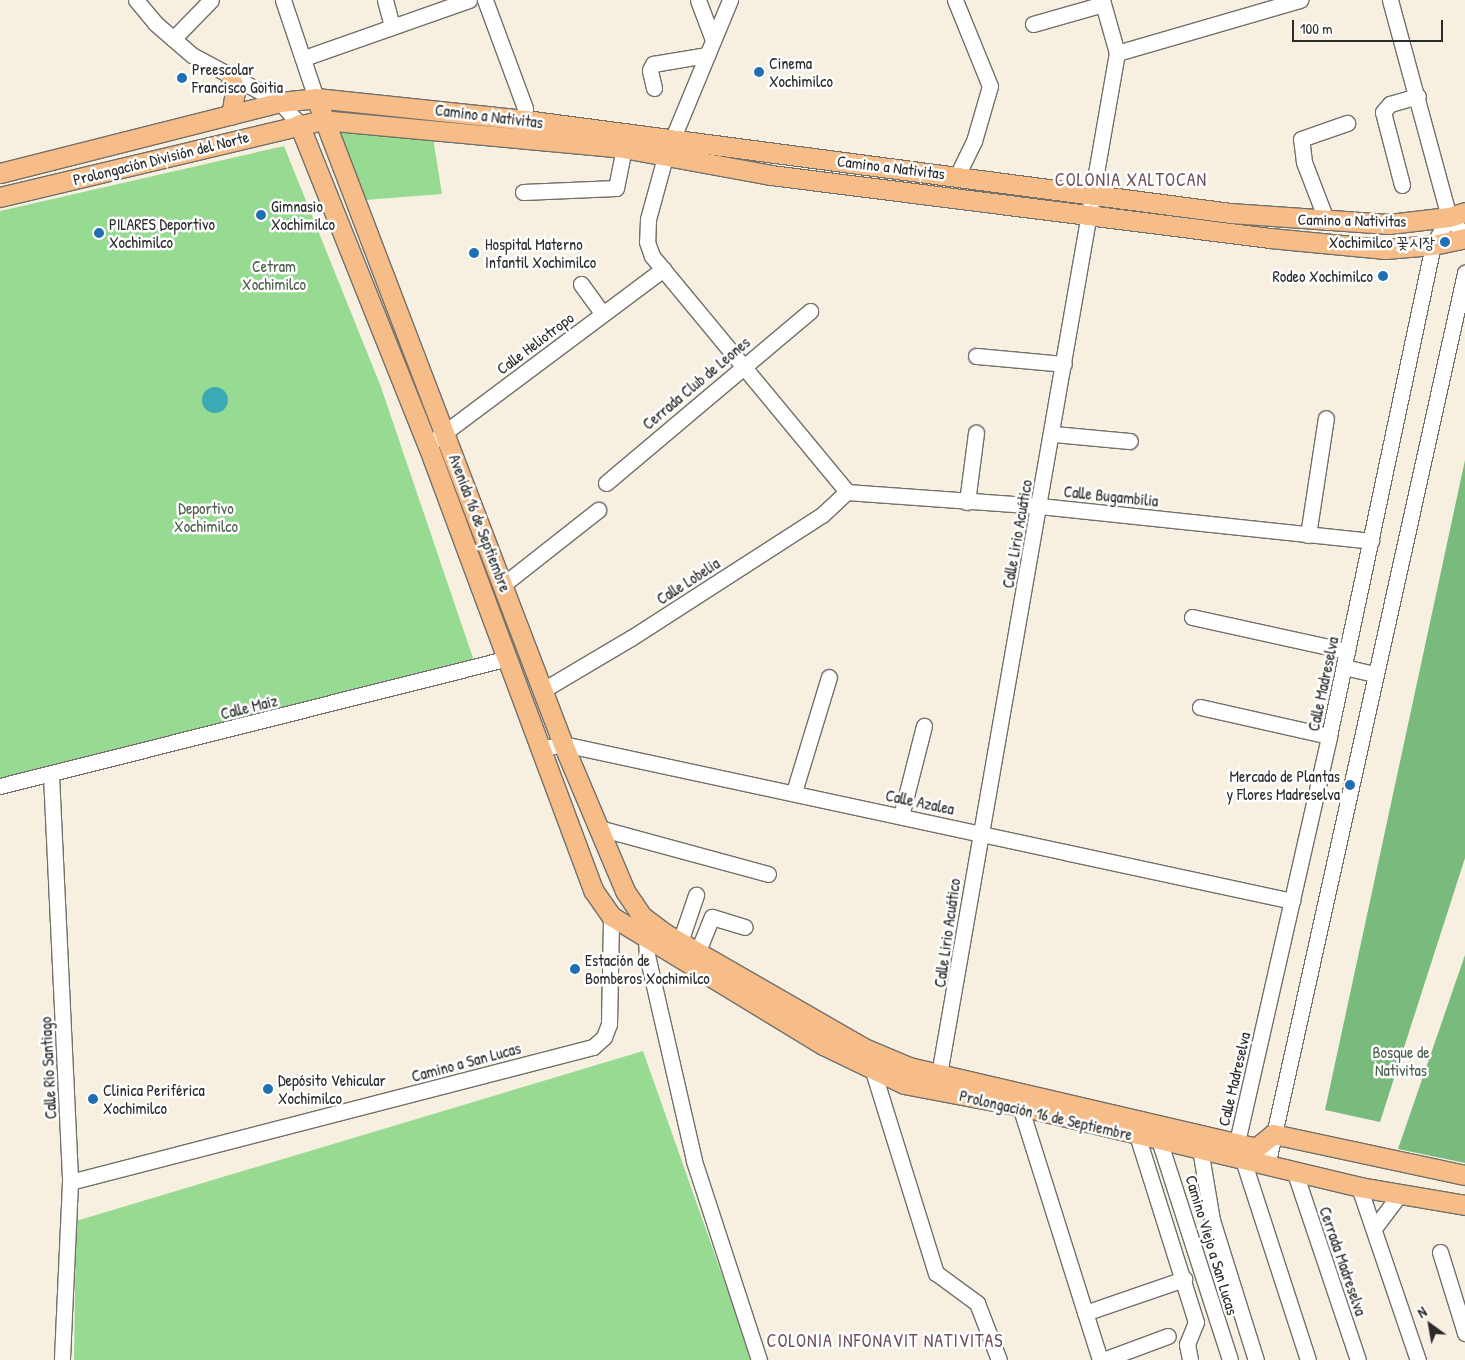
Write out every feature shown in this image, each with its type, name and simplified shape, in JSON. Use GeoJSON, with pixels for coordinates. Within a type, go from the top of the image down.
{"type":"FeatureCollection","features":[{"type":"Feature","properties":{"kind":"main road"},"geometry":{"type":"LineString","coordinates":[[231,78],[235,92],[231,115]]}},
{"type":"Feature","properties":{"kind":"main road","name":"Camino a Nativitas"},"geometry":{"type":"LineString","coordinates":[[316,98],[448,121],[524,129],[672,139],[1230,213],[1327,222],[1389,224],[1457,215]]}},
{"type":"Feature","properties":{"kind":"main road","name":"Prolongación División del Norte"},"geometry":{"type":"LineString","coordinates":[[0,173],[280,102],[316,98]]}},
{"type":"Feature","properties":{"kind":"main road","name":"Avenida 16 de Septiembre"},"geometry":{"type":"LineString","coordinates":[[316,98],[322,120],[374,258],[392,328],[428,446],[505,659],[593,890],[611,916],[660,937]]}},
{"type":"Feature","properties":{"kind":"main road","name":"Camino a Nativitas"},"geometry":{"type":"LineString","coordinates":[[322,120],[448,121]]}},
{"type":"Feature","properties":{"kind":"main road","name":"Prolongación División del Norte"},"geometry":{"type":"LineString","coordinates":[[0,197],[322,120]]}},
{"type":"Feature","properties":{"kind":"main road","name":"Avenida 16 de Septiembre"},"geometry":{"type":"LineString","coordinates":[[299,124],[356,263],[392,328],[445,432],[564,744],[624,891],[660,937]]}},
{"type":"Feature","properties":{"kind":"main road","name":"Camino a Nativitas"},"geometry":{"type":"LineString","coordinates":[[524,129],[665,157],[771,175],[1088,215],[1385,249],[1433,245],[1465,237]]}},
{"type":"Feature","properties":{"kind":"main road"},"geometry":{"type":"LineString","coordinates":[[356,263],[374,258]]}},
{"type":"Feature","properties":{"kind":"main road","name":"Prolongación 16 de Septiembre"},"geometry":{"type":"LineString","coordinates":[[660,937],[698,951],[879,1056],[938,1083],[1020,1106],[1200,1149],[1240,1151],[1256,1148],[1272,1134]]}},
{"type":"Feature","properties":{"kind":"main road","name":"Prolongación 16 de Septiembre"},"geometry":{"type":"LineString","coordinates":[[660,937],[793,1028],[873,1071],[904,1084],[938,1083],[1240,1151],[1267,1166],[1296,1173],[1359,1187],[1465,1205]]}},
{"type":"Feature","properties":{"kind":"main road"},"geometry":{"type":"LineString","coordinates":[[1272,1134],[1465,1175]]}},
{"type":"Feature","properties":{"kind":"street"},"geometry":{"type":"LineString","coordinates":[[136,0],[173,39],[231,78],[280,102],[299,124]]}},
{"type":"Feature","properties":{"kind":"street"},"geometry":{"type":"LineString","coordinates":[[173,39],[211,0]]}},
{"type":"Feature","properties":{"kind":"street"},"geometry":{"type":"LineString","coordinates":[[283,0],[316,98]]}},
{"type":"Feature","properties":{"kind":"street"},"geometry":{"type":"LineString","coordinates":[[385,0],[392,27]]}},
{"type":"Feature","properties":{"kind":"street"},"geometry":{"type":"LineString","coordinates":[[304,58],[469,0]]}},
{"type":"Feature","properties":{"kind":"street"},"geometry":{"type":"LineString","coordinates":[[485,0],[525,108],[524,129]]}},
{"type":"Feature","properties":{"kind":"street"},"geometry":{"type":"LineString","coordinates":[[698,0],[713,40]]}},
{"type":"Feature","properties":{"kind":"street"},"geometry":{"type":"LineString","coordinates":[[730,0],[665,157],[648,220],[647,242],[663,269],[847,492]]}},
{"type":"Feature","properties":{"kind":"street"},"geometry":{"type":"LineString","coordinates":[[954,0],[990,86],[974,141],[957,176]]}},
{"type":"Feature","properties":{"kind":"street"},"geometry":{"type":"LineString","coordinates":[[1117,53],[1300,0]]}},
{"type":"Feature","properties":{"kind":"street"},"geometry":{"type":"LineString","coordinates":[[1390,0],[1418,96],[1465,237]]}},
{"type":"Feature","properties":{"kind":"street"},"geometry":{"type":"LineString","coordinates":[[1033,24],[1102,2]]}},
{"type":"Feature","properties":{"kind":"street","name":"Calle Lirio Acuático"},"geometry":{"type":"LineString","coordinates":[[938,1083],[980,833],[1053,434],[1090,195],[1117,53],[1102,2]]}},
{"type":"Feature","properties":{"kind":"street"},"geometry":{"type":"LineString","coordinates":[[654,88],[650,70],[653,64],[708,55]]}},
{"type":"Feature","properties":{"kind":"street"},"geometry":{"type":"LineString","coordinates":[[1402,185],[1383,112],[1390,104],[1418,96]]}},
{"type":"Feature","properties":{"kind":"street"},"geometry":{"type":"LineString","coordinates":[[1327,222],[1304,162],[1301,139],[1347,123]]}},
{"type":"Feature","properties":{"kind":"street"},"geometry":{"type":"LineString","coordinates":[[524,192],[616,188],[624,148]]}},
{"type":"Feature","properties":{"kind":"street","name":"Calle Madreselva"},"geometry":{"type":"LineString","coordinates":[[1240,1151],[1433,245],[1457,215]]}},
{"type":"Feature","properties":{"kind":"street","name":"Calle Heliotropo"},"geometry":{"type":"LineString","coordinates":[[428,446],[663,269]]}},
{"type":"Feature","properties":{"kind":"street"},"geometry":{"type":"LineString","coordinates":[[1267,1166],[1272,1134],[1465,273]]}},
{"type":"Feature","properties":{"kind":"street"},"geometry":{"type":"LineString","coordinates":[[581,284],[603,314]]}},
{"type":"Feature","properties":{"kind":"street","name":"Cerrada Club de Leones"},"geometry":{"type":"LineString","coordinates":[[606,483],[810,311]]}},
{"type":"Feature","properties":{"kind":"street"},"geometry":{"type":"LineString","coordinates":[[976,356],[1064,364]]}},
{"type":"Feature","properties":{"kind":"street"},"geometry":{"type":"LineString","coordinates":[[1308,535],[1326,418]]}},
{"type":"Feature","properties":{"kind":"street"},"geometry":{"type":"LineString","coordinates":[[967,502],[976,433]]}},
{"type":"Feature","properties":{"kind":"street"},"geometry":{"type":"LineString","coordinates":[[1053,434],[1130,441]]}},
{"type":"Feature","properties":{"kind":"street","name":"Calle Bugambilia"},"geometry":{"type":"LineString","coordinates":[[847,492],[1040,506],[1371,541]]}},
{"type":"Feature","properties":{"kind":"street","name":"Calle Lobelia"},"geometry":{"type":"LineString","coordinates":[[543,690],[631,638],[822,515],[847,492]]}},
{"type":"Feature","properties":{"kind":"street"},"geometry":{"type":"LineString","coordinates":[[504,584],[598,510]]}},
{"type":"Feature","properties":{"kind":"street"},"geometry":{"type":"LineString","coordinates":[[1192,617],[1348,651]]}},
{"type":"Feature","properties":{"kind":"street","name":"Calle Maíz"},"geometry":{"type":"LineString","coordinates":[[0,786],[51,775],[505,659]]}},
{"type":"Feature","properties":{"kind":"street"},"geometry":{"type":"LineString","coordinates":[[1344,666],[1374,674]]}},
{"type":"Feature","properties":{"kind":"street"},"geometry":{"type":"LineString","coordinates":[[794,792],[829,677]]}},
{"type":"Feature","properties":{"kind":"street"},"geometry":{"type":"LineString","coordinates":[[1200,707],[1329,736]]}},
{"type":"Feature","properties":{"kind":"street"},"geometry":{"type":"LineString","coordinates":[[901,816],[924,726]]}},
{"type":"Feature","properties":{"kind":"street","name":"Calle Azalea"},"geometry":{"type":"LineString","coordinates":[[540,750],[564,744],[794,792],[1292,902]]}},
{"type":"Feature","properties":{"kind":"street","name":"Calle Río Santiago"},"geometry":{"type":"LineString","coordinates":[[51,775],[70,1182],[62,1360]]}},
{"type":"Feature","properties":{"kind":"street"},"geometry":{"type":"LineString","coordinates":[[599,828],[768,874]]}},
{"type":"Feature","properties":{"kind":"street"},"geometry":{"type":"LineString","coordinates":[[696,895],[660,937],[661,1022],[694,1161],[759,1360]]}},
{"type":"Feature","properties":{"kind":"street","name":"Camino a San Lucas"},"geometry":{"type":"LineString","coordinates":[[70,1182],[593,1047],[604,1037],[609,1024],[611,916]]}},
{"type":"Feature","properties":{"kind":"street"},"geometry":{"type":"LineString","coordinates":[[698,951],[712,916],[745,926]]}},
{"type":"Feature","properties":{"kind":"street"},"geometry":{"type":"LineString","coordinates":[[873,1071],[936,1273],[977,1303],[999,1360]]}},
{"type":"Feature","properties":{"kind":"street"},"geometry":{"type":"LineString","coordinates":[[1020,1106],[1101,1360],[1168,1336]]}},
{"type":"Feature","properties":{"kind":"street"},"geometry":{"type":"LineString","coordinates":[[1137,1135],[1196,1322],[1187,1344],[1190,1360]]}},
{"type":"Feature","properties":{"kind":"street","name":"Camino Viejo a San Lucas"},"geometry":{"type":"LineString","coordinates":[[1159,1140],[1230,1360]]}},
{"type":"Feature","properties":{"kind":"street"},"geometry":{"type":"LineString","coordinates":[[1200,1149],[1212,1220],[1256,1360]]}},
{"type":"Feature","properties":{"kind":"street"},"geometry":{"type":"LineString","coordinates":[[1240,1151],[1308,1360]]}},
{"type":"Feature","properties":{"kind":"street","name":"Cerrada Madreselva"},"geometry":{"type":"LineString","coordinates":[[1296,1173],[1358,1360]]}},
{"type":"Feature","properties":{"kind":"street"},"geometry":{"type":"LineString","coordinates":[[1359,1187],[1375,1227],[1418,1360]]}},
{"type":"Feature","properties":{"kind":"street"},"geometry":{"type":"LineString","coordinates":[[1375,1227],[1400,1194]]}},
{"type":"Feature","properties":{"kind":"street"},"geometry":{"type":"LineString","coordinates":[[1440,1252],[1465,1333]]}},
{"type":"Feature","properties":{"kind":"street"},"geometry":{"type":"LineString","coordinates":[[1085,1312],[1184,1279]]}},
{"type":"Feature","properties":{"kind":"green space"},"geometry":{"type":"Polygon","coordinates":[[[329,125],[433,138],[442,194],[365,200],[329,125]]]}},
{"type":"Feature","properties":{"kind":"green space","name":"Deportivo Xochimilco"},"geometry":{"type":"Polygon","coordinates":[[[284,146],[381,387],[475,664],[0,781],[0,211],[284,146]]]}},
{"type":"Feature","properties":{"kind":"green space","name":"Bosque de Nativitas"},"geometry":{"type":"Polygon","coordinates":[[[1465,460],[1465,858],[1380,1122],[1325,1110],[1465,460]]]}},
{"type":"Feature","properties":{"kind":"green space"},"geometry":{"type":"Polygon","coordinates":[[[1465,955],[1465,1163],[1398,1149],[1465,955]]]}},
{"type":"Feature","properties":{"kind":"green space"},"geometry":{"type":"Polygon","coordinates":[[[643,1051],[752,1360],[74,1360],[76,1221],[643,1051]]]}},
{"type":"Feature","properties":{"kind":"water"},"geometry":{"type":"Polygon","coordinates":[[[215,387],[224,391],[228,400],[224,409],[215,413],[206,409],[202,400],[206,391],[215,387]]]}},
{"type":"Feature","properties":{"kind":"place","name":"Cinema Xochimilco"},"geometry":{"type":"Point","coordinates":[759,72]}},
{"type":"Feature","properties":{"kind":"place","name":"Preescolar Francisco Goitia"},"geometry":{"type":"Point","coordinates":[182,78]}},
{"type":"Feature","properties":{"kind":"place","name":"Gimnasio Xochimilco"},"geometry":{"type":"Point","coordinates":[261,215]}},
{"type":"Feature","properties":{"kind":"place","name":"PILARES Deportivo Xochimilco"},"geometry":{"type":"Point","coordinates":[99,233]}},
{"type":"Feature","properties":{"kind":"place","name":"Xochimilco 꽃시장"},"geometry":{"type":"Point","coordinates":[1445,242]}},
{"type":"Feature","properties":{"kind":"place","name":"Hospital Materno Infantil Xochimilco"},"geometry":{"type":"Point","coordinates":[474,253]}},
{"type":"Feature","properties":{"kind":"place","name":"Rodeo Xochimilco"},"geometry":{"type":"Point","coordinates":[1383,276]}},
{"type":"Feature","properties":{"kind":"place","name":"Mercado de Plantas y Flores Madreselva"},"geometry":{"type":"Point","coordinates":[1350,785]}},
{"type":"Feature","properties":{"kind":"place","name":"Estación de Bomberos Xochimilco"},"geometry":{"type":"Point","coordinates":[575,969]}},
{"type":"Feature","properties":{"kind":"place","name":"Depósito Vehicular Xochimilco"},"geometry":{"type":"Point","coordinates":[268,1089]}},
{"type":"Feature","properties":{"kind":"place","name":"Clínica Periférica Xochimilco"},"geometry":{"type":"Point","coordinates":[93,1099]}},
{"type":"Feature","properties":{"kind":"district","name":"COLONIA XALTOCAN"},"geometry":{"type":"Point","coordinates":[1131,180]}},
{"type":"Feature","properties":{"kind":"district","name":"COLONIA INFONAVIT NATIVITAS"},"geometry":{"type":"Point","coordinates":[885,1341]}},
{"type":"Feature","properties":{"kind":"park label","name":"Cetram Xochimilco"},"geometry":{"type":"Point","coordinates":[274,275]}}]}
